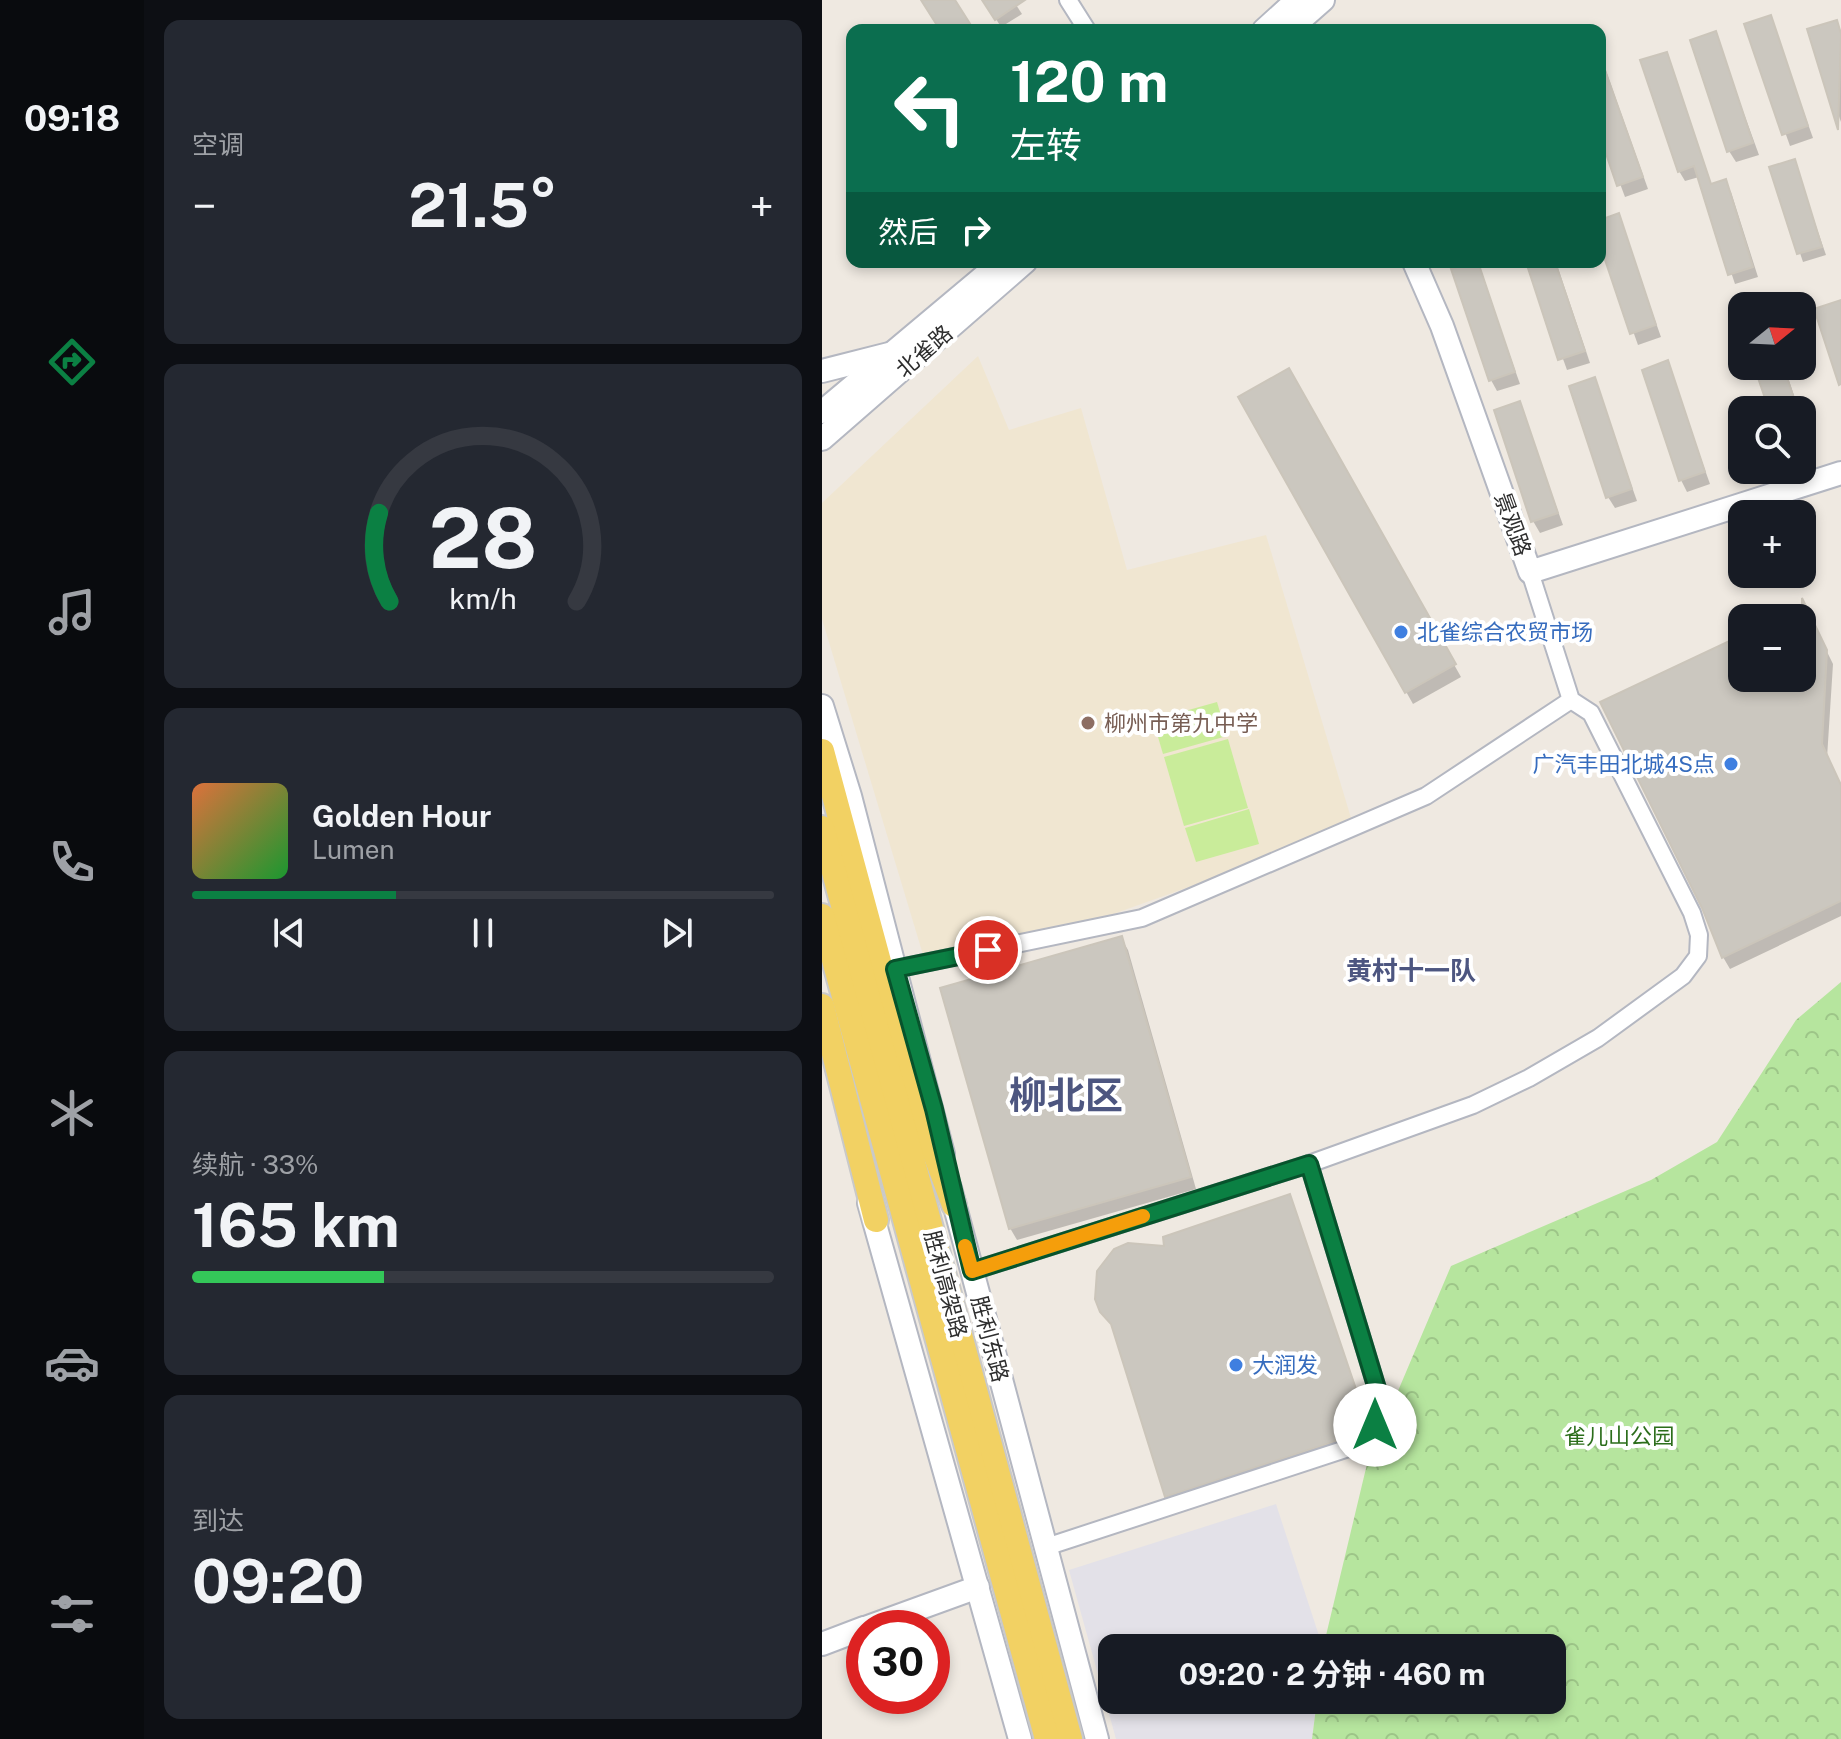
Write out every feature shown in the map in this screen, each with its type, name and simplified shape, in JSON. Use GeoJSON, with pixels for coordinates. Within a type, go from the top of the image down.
{"type":"FeatureCollection","features":[{"type":"Feature","properties":{"kind":"main road"},"geometry":{"type":"LineString","coordinates":[[1271,24],[1297,0]]}},
{"type":"Feature","properties":{"kind":"main road"},"geometry":{"type":"LineString","coordinates":[[1297,24],[1323,0]]}},
{"type":"Feature","properties":{"kind":"main road","name":"北雀路"},"geometry":{"type":"LineString","coordinates":[[822,412],[994,268]]}},
{"type":"Feature","properties":{"kind":"main road","name":"北雀路"},"geometry":{"type":"LineString","coordinates":[[822,439],[1018,268]]}},
{"type":"Feature","properties":{"kind":"main road","name":"景观路"},"geometry":{"type":"LineString","coordinates":[[1417,268],[1442,326],[1530,572],[1841,473]]}},
{"type":"Feature","properties":{"kind":"main road"},"geometry":{"type":"LineString","coordinates":[[822,371],[898,351]]}},
{"type":"Feature","properties":{"kind":"main road","name":"胜利东路"},"geometry":{"type":"LineString","coordinates":[[822,706],[934,1109],[954,1205],[1097,1739]]}},
{"type":"Feature","properties":{"kind":"main road"},"geometry":{"type":"LineString","coordinates":[[822,751],[920,1113],[954,1205]]}},
{"type":"Feature","properties":{"kind":"main road","name":"胜利高架路"},"geometry":{"type":"LineString","coordinates":[[822,828],[1070,1739]]}},
{"type":"Feature","properties":{"kind":"main road","name":"胜利高架路"},"geometry":{"type":"LineString","coordinates":[[822,916],[1047,1739]]}},
{"type":"Feature","properties":{"kind":"main road"},"geometry":{"type":"LineString","coordinates":[[822,1006],[876,1220],[1020,1739]]}},
{"type":"Feature","properties":{"kind":"main road"},"geometry":{"type":"LineString","coordinates":[[822,1049],[845,1136],[876,1220]]}},
{"type":"Feature","properties":{"kind":"main road"},"geometry":{"type":"LineString","coordinates":[[915,1610],[978,1587]]}},
{"type":"Feature","properties":{"kind":"main road"},"geometry":{"type":"LineString","coordinates":[[822,1644],[846,1635]]}},
{"type":"Feature","properties":{"kind":"street"},"geometry":{"type":"LineString","coordinates":[[1068,0],[1083,24]]}},
{"type":"Feature","properties":{"kind":"street"},"geometry":{"type":"LineString","coordinates":[[972,1271],[1309,1164],[1473,1105],[1529,1078],[1653,1000],[1683,976],[1698,956],[1699,935],[1686,899],[1591,713],[1571,700],[1530,572]]}},
{"type":"Feature","properties":{"kind":"street"},"geometry":{"type":"LineString","coordinates":[[895,969],[1142,918],[1426,796],[1571,700]]}},
{"type":"Feature","properties":{"kind":"street"},"geometry":{"type":"LineString","coordinates":[[1046,1547],[1364,1443],[1375,1425],[1378,1392],[1309,1164]]}},
{"type":"Feature","properties":{"kind":"shaded area","name":"柳州市第九中学"},"geometry":{"type":"Polygon","coordinates":[[[978,356],[1009,430],[1081,408],[1127,570],[1266,535],[1354,828],[1063,932],[924,958],[822,619],[822,503],[978,356]]]}},
{"type":"Feature","properties":{"kind":"shaded area"},"geometry":{"type":"Polygon","coordinates":[[[1276,1504],[1318,1634],[1098,1634],[1098,1674],[1069,1570],[1276,1504]]]}},
{"type":"Feature","properties":{"kind":"shaded area"},"geometry":{"type":"Polygon","coordinates":[[[1109,1714],[1315,1714],[1312,1739],[1116,1739],[1109,1714]]]}},
{"type":"Feature","properties":{"kind":"green space"},"geometry":{"type":"Polygon","coordinates":[[[1217,702],[1227,736],[1163,754],[1153,720],[1217,702]]]}},
{"type":"Feature","properties":{"kind":"green space"},"geometry":{"type":"Polygon","coordinates":[[[1228,739],[1248,808],[1184,826],[1164,757],[1228,739]]]}},
{"type":"Feature","properties":{"kind":"green space"},"geometry":{"type":"Polygon","coordinates":[[[1249,809],[1259,844],[1196,862],[1185,828],[1249,809]]]}},
{"type":"Feature","properties":{"kind":"green space","name":"雀儿山公园"},"geometry":{"type":"Polygon","coordinates":[[[1841,982],[1841,1739],[1312,1739],[1315,1714],[1566,1714],[1566,1634],[1326,1634],[1367,1464],[1451,1266],[1651,1180],[1717,1142],[1796,1020],[1841,982]]]}},
{"type":"Feature","properties":{"kind":"building"},"geometry":{"type":"Polygon","coordinates":[[[921,0],[955,0],[970,24],[936,24],[921,0]]]}},
{"type":"Feature","properties":{"kind":"building"},"geometry":{"type":"Polygon","coordinates":[[[982,0],[1025,0],[995,20],[982,0]]]}},
{"type":"Feature","properties":{"kind":"building"},"geometry":{"type":"Polygon","coordinates":[[[1771,15],[1808,126],[1782,135],[1744,24],[1771,15]]]}},
{"type":"Feature","properties":{"kind":"building"},"geometry":{"type":"Polygon","coordinates":[[[1837,20],[1841,34],[1838,130],[1807,29],[1837,20]]]}},
{"type":"Feature","properties":{"kind":"building"},"geometry":{"type":"Polygon","coordinates":[[[1716,31],[1753,143],[1727,152],[1690,40],[1716,31]]]}},
{"type":"Feature","properties":{"kind":"building"},"geometry":{"type":"Polygon","coordinates":[[[1667,52],[1711,184],[1726,179],[1753,267],[1728,275],[1694,166],[1678,172],[1640,60],[1667,52]]]}},
{"type":"Feature","properties":{"kind":"building"},"geometry":{"type":"Polygon","coordinates":[[[1606,73],[1643,177],[1617,186],[1606,154],[1606,73]]]}},
{"type":"Feature","properties":{"kind":"building"},"geometry":{"type":"Polygon","coordinates":[[[1795,159],[1822,247],[1797,254],[1769,167],[1795,159]]]}},
{"type":"Feature","properties":{"kind":"building"},"geometry":{"type":"Polygon","coordinates":[[[1619,213],[1656,325],[1630,334],[1606,263],[1606,218],[1619,213]]]}},
{"type":"Feature","properties":{"kind":"building"},"geometry":{"type":"Polygon","coordinates":[[[1480,268],[1515,372],[1489,381],[1451,269],[1480,268]]]}},
{"type":"Feature","properties":{"kind":"building"},"geometry":{"type":"Polygon","coordinates":[[[1528,268],[1557,268],[1585,351],[1558,360],[1528,268]]]}},
{"type":"Feature","properties":{"kind":"building"},"geometry":{"type":"Polygon","coordinates":[[[1841,300],[1839,385],[1816,315],[1816,308],[1841,300]]]}},
{"type":"Feature","properties":{"kind":"building"},"geometry":{"type":"Polygon","coordinates":[[[1668,360],[1705,472],[1679,481],[1642,370],[1668,360]]]}},
{"type":"Feature","properties":{"kind":"building"},"geometry":{"type":"Polygon","coordinates":[[[1289,368],[1456,664],[1405,693],[1238,397],[1289,368]]]}},
{"type":"Feature","properties":{"kind":"building"},"geometry":{"type":"Polygon","coordinates":[[[1595,377],[1632,489],[1606,498],[1569,386],[1595,377]]]}},
{"type":"Feature","properties":{"kind":"building"},"geometry":{"type":"Polygon","coordinates":[[[1759,380],[1788,380],[1793,396],[1764,396],[1759,380]]]}},
{"type":"Feature","properties":{"kind":"building"},"geometry":{"type":"Polygon","coordinates":[[[1520,401],[1558,513],[1531,522],[1494,410],[1520,401]]]}},
{"type":"Feature","properties":{"kind":"building","name":"广汽丰田北城4S点"},"geometry":{"type":"Polygon","coordinates":[[[1816,627],[1827,650],[1822,744],[1841,785],[1841,901],[1722,958],[1702,908],[1600,702],[1728,642],[1728,692],[1816,692],[1816,627]]]}},
{"type":"Feature","properties":{"kind":"building"},"geometry":{"type":"Polygon","coordinates":[[[1122,936],[1191,1177],[1009,1229],[940,988],[1122,936]]]}},
{"type":"Feature","properties":{"kind":"building","name":"大润发"},"geometry":{"type":"Polygon","coordinates":[[[1290,1194],[1362,1407],[1357,1409],[1362,1425],[1357,1434],[1165,1497],[1111,1324],[1100,1312],[1095,1299],[1097,1271],[1114,1249],[1128,1243],[1164,1246],[1163,1237],[1290,1194]]]}},
{"type":"Feature","properties":{"kind":"slow traffic"},"geometry":{"type":"LineString","coordinates":[[965,1246],[972,1271],[1143,1216]]}},
{"type":"Feature","properties":{"kind":"place","name":"北雀综合农贸市场"},"geometry":{"type":"Point","coordinates":[1401,632]}},
{"type":"Feature","properties":{"kind":"place","name":"柳州市第九中学"},"geometry":{"type":"Point","coordinates":[1088,723]}},
{"type":"Feature","properties":{"kind":"place","name":"广汽丰田北城4S点"},"geometry":{"type":"Point","coordinates":[1731,764]}},
{"type":"Feature","properties":{"kind":"place","name":"大润发"},"geometry":{"type":"Point","coordinates":[1236,1365]}},
{"type":"Feature","properties":{"kind":"district","name":"黄村十一队"},"geometry":{"type":"Point","coordinates":[1411,970]}},
{"type":"Feature","properties":{"kind":"district","name":"柳北区"},"geometry":{"type":"Point","coordinates":[1066,1095]}},
{"type":"Feature","properties":{"kind":"route"},"geometry":{"type":"LineString","coordinates":[[988,950],[895,969],[934,1109],[954,1205],[972,1271],[1309,1164],[1378,1392],[1375,1425]]}}]}
